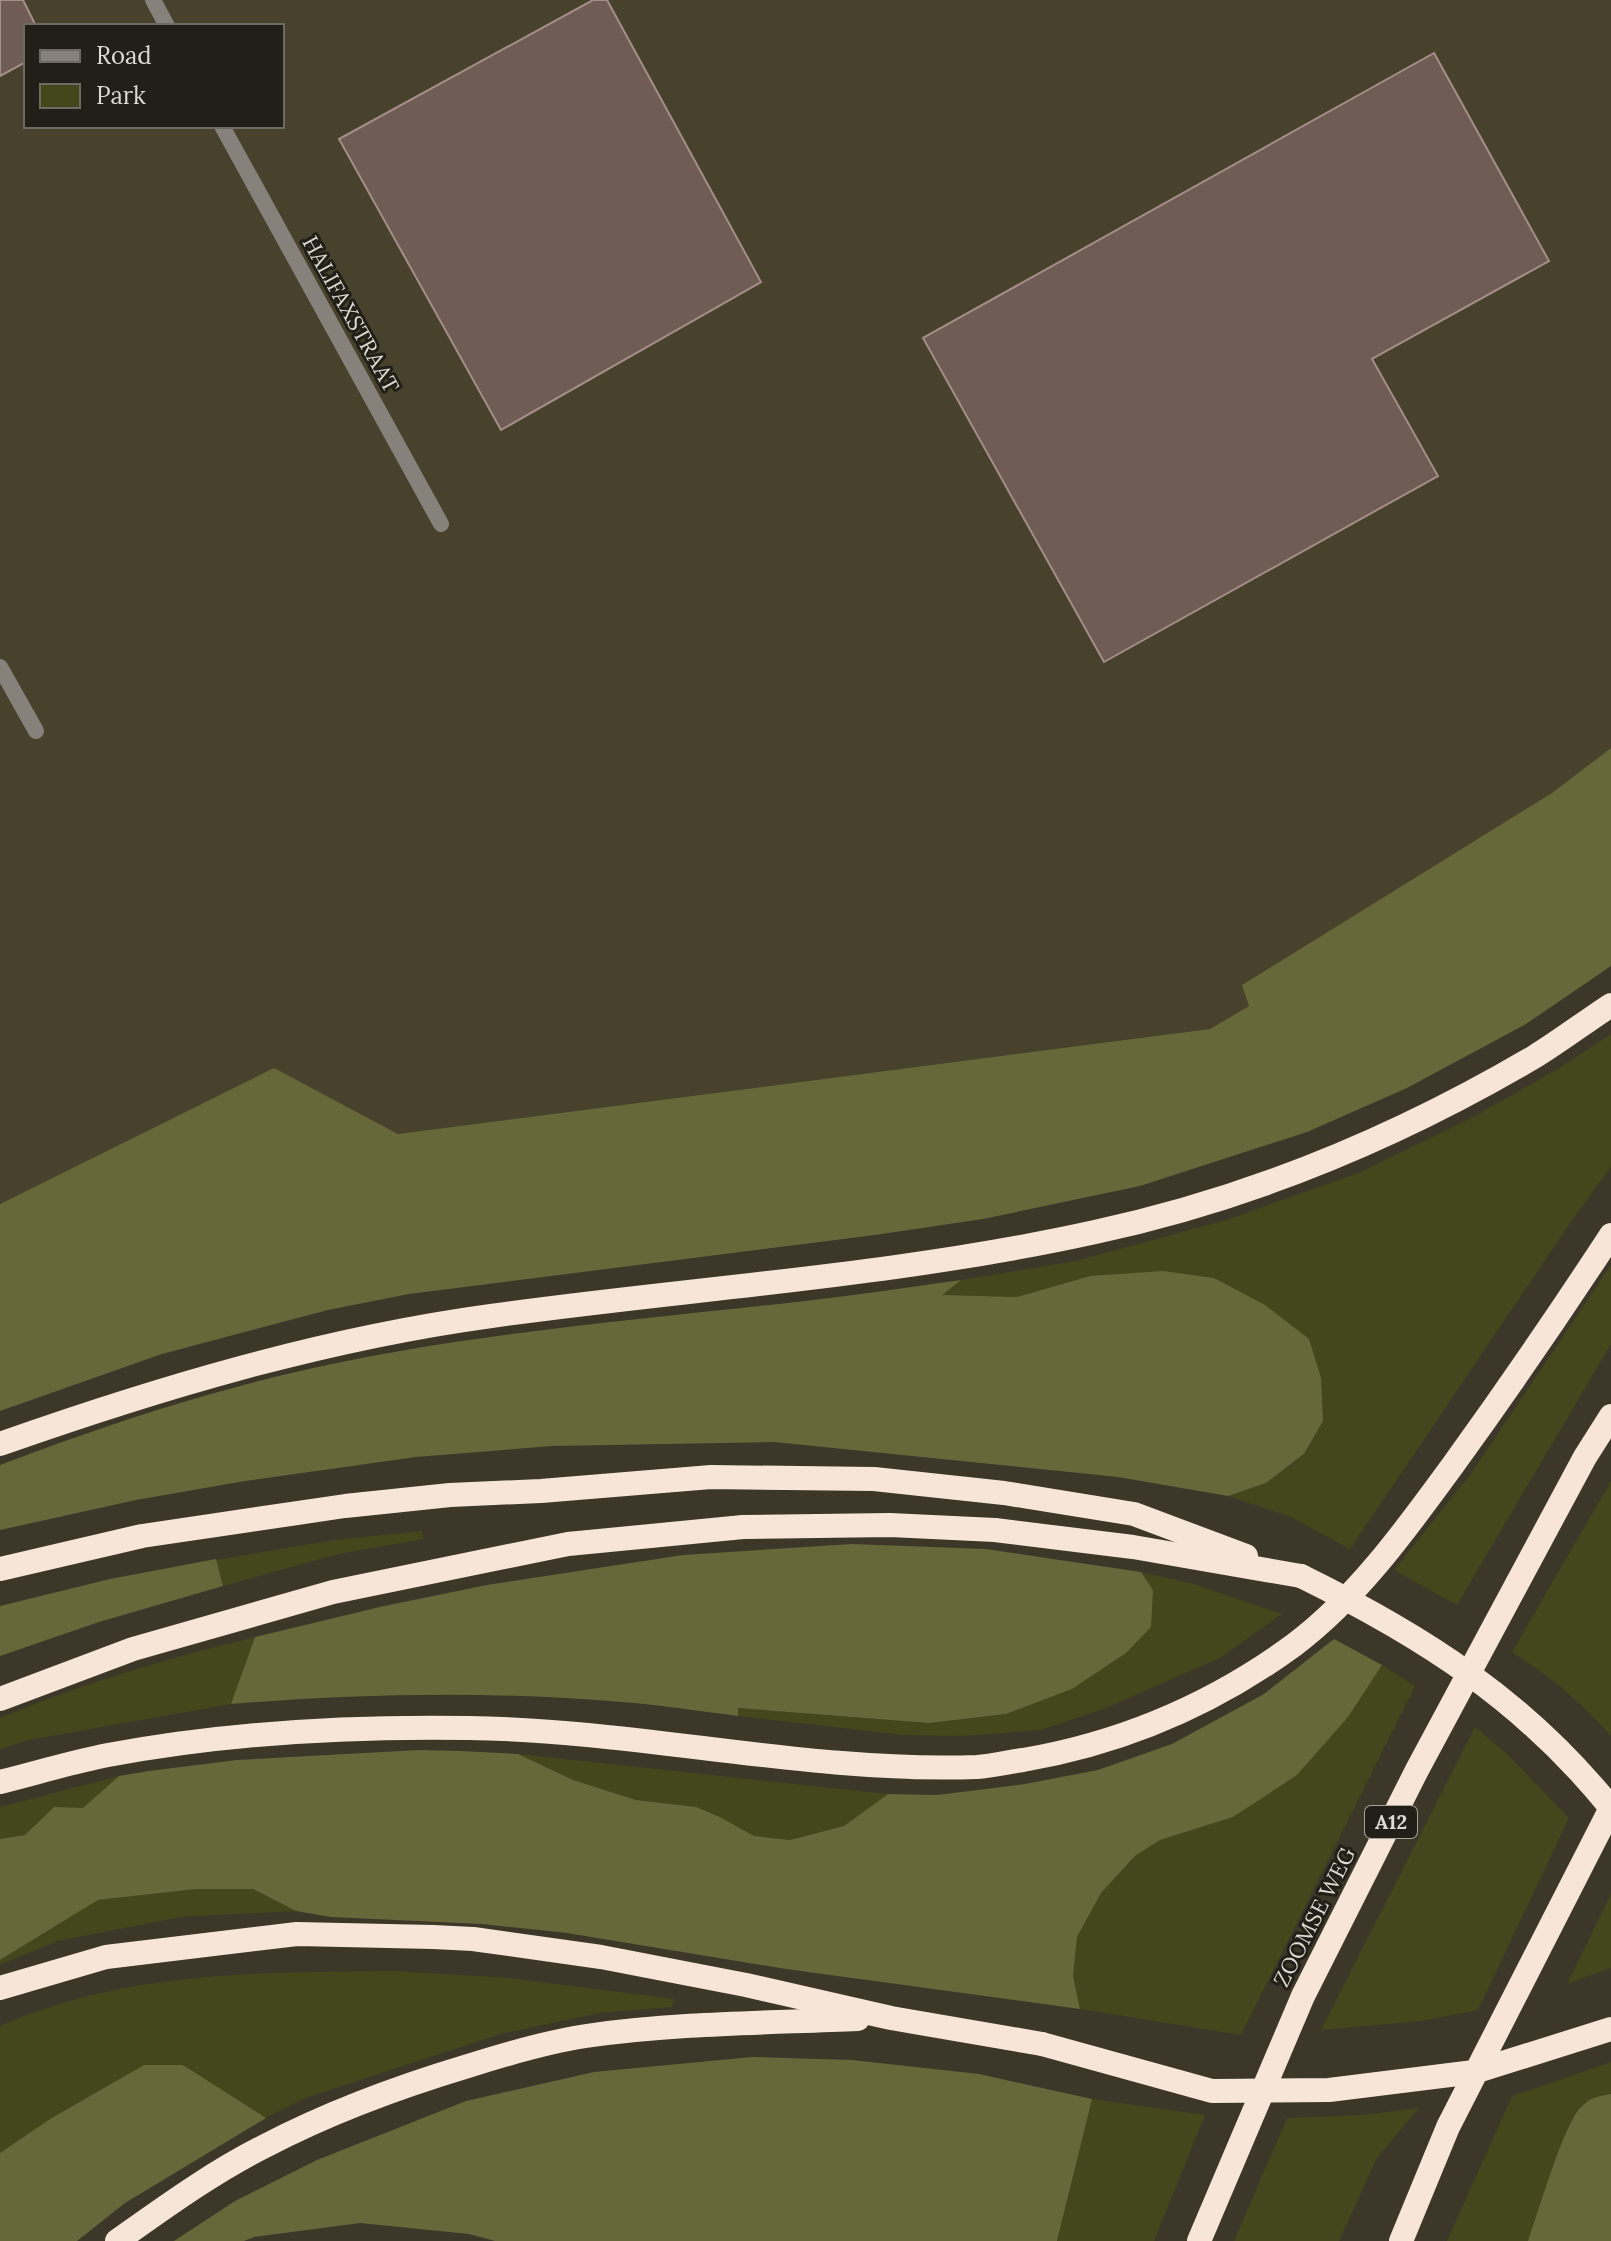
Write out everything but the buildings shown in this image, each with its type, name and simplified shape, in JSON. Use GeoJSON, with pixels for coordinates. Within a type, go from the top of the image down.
{"type":"FeatureCollection","features":[{"type":"Feature","properties":{"kind":"highway"},"geometry":{"type":"LineString","coordinates":[[0,1444],[122,1401],[242,1367],[380,1336],[489,1316],[815,1278],[960,1257],[1097,1232],[1193,1206],[1336,1156],[1436,1111],[1536,1055],[1611,1005]]}},
{"type":"Feature","properties":{"kind":"highway"},"geometry":{"type":"LineString","coordinates":[[0,1782],[123,1753],[224,1739],[342,1730],[470,1728],[591,1736],[857,1765],[981,1767],[1076,1751],[1180,1714],[1237,1682],[1296,1643],[1367,1576],[1412,1521],[1521,1372],[1611,1235]]}},
{"type":"Feature","properties":{"kind":"highway","name":"ZOOMSE WEG"},"geometry":{"type":"LineString","coordinates":[[1199,2241],[1303,1996],[1425,1756],[1585,1457],[1611,1416]]}},
{"type":"Feature","properties":{"kind":"highway"},"geometry":{"type":"LineString","coordinates":[[0,1569],[142,1536],[345,1506],[450,1495],[711,1477],[874,1479],[1004,1493],[1134,1514],[1301,1576],[1368,1609],[1432,1647],[1507,1701],[1577,1766],[1611,1808],[1448,2127],[1401,2241]]}},
{"type":"Feature","properties":{"kind":"highway"},"geometry":{"type":"LineString","coordinates":[[0,1699],[133,1649],[333,1592],[568,1544],[743,1527],[890,1525],[995,1530],[1133,1547],[1301,1576]]}},
{"type":"Feature","properties":{"kind":"highway"},"geometry":{"type":"LineString","coordinates":[[0,1988],[106,1957],[297,1934],[473,1939],[601,1957],[746,1985],[891,2018],[1042,2044],[1212,2091],[1329,2090],[1474,2072],[1611,2029]]}},
{"type":"Feature","properties":{"kind":"highway"},"geometry":{"type":"LineString","coordinates":[[117,2241],[178,2198],[265,2146],[346,2108],[424,2079],[504,2055],[583,2036],[662,2027],[891,2018]]}},
{"type":"Feature","properties":{"kind":"street"},"geometry":{"type":"LineString","coordinates":[[153,0],[166,24]]}},
{"type":"Feature","properties":{"kind":"street","name":"HALIFAXSTRAAT"},"geometry":{"type":"LineString","coordinates":[[223,128],[441,524]]}},
{"type":"Feature","properties":{"kind":"street"},"geometry":{"type":"LineString","coordinates":[[0,667],[36,731]]}},
{"type":"Feature","properties":{"kind":"shaded area"},"geometry":{"type":"Polygon","coordinates":[[[0,0],[1611,0],[1611,748],[1552,793],[1243,985],[1249,1006],[1210,1029],[398,1134],[274,1069],[0,1204],[0,0]]]}},
{"type":"Feature","properties":{"kind":"green space"},"geometry":{"type":"Polygon","coordinates":[[[1611,748],[1611,966],[1526,1024],[1407,1088],[1307,1132],[1140,1186],[983,1219],[409,1294],[328,1310],[162,1354],[0,1411],[0,1204],[274,1068],[398,1134],[1210,1029],[1249,1006],[1242,985],[1552,793],[1611,748]]]}},
{"type":"Feature","properties":{"kind":"green space"},"geometry":{"type":"Polygon","coordinates":[[[1611,1034],[1611,1167],[1350,1549],[1291,1517],[1228,1496],[1266,1483],[1304,1455],[1323,1421],[1090,1276],[1017,1297],[941,1295],[961,1280],[1075,1261],[1226,1220],[1361,1172],[1473,1117],[1556,1070],[1611,1034]]]}},
{"type":"Feature","properties":{"kind":"green space"},"geometry":{"type":"Polygon","coordinates":[[[1611,1265],[1611,1344],[1457,1605],[1394,1570],[1473,1471],[1611,1265]]]}},
{"type":"Feature","properties":{"kind":"green space"},"geometry":{"type":"Polygon","coordinates":[[[1163,1271],[1214,1278],[1265,1305],[1309,1339],[1321,1378],[1323,1421],[1304,1454],[1266,1483],[1228,1496],[1118,1477],[774,1442],[552,1446],[416,1457],[245,1481],[136,1500],[0,1530],[0,1465],[140,1416],[283,1375],[477,1339],[961,1280],[942,1295],[1017,1297],[1090,1276],[1163,1271]]]}},
{"type":"Feature","properties":{"kind":"green space"},"geometry":{"type":"Polygon","coordinates":[[[1611,1481],[1611,1736],[1564,1691],[1512,1652],[1611,1481]]]}},
{"type":"Feature","properties":{"kind":"green space"},"geometry":{"type":"Polygon","coordinates":[[[422,1531],[423,1539],[339,1554],[223,1586],[216,1560],[334,1540],[422,1531]]]}},
{"type":"Feature","properties":{"kind":"green space"},"geometry":{"type":"Polygon","coordinates":[[[852,1544],[986,1549],[1141,1572],[1153,1590],[1151,1627],[1126,1653],[1072,1689],[1006,1714],[929,1723],[738,1708],[738,1716],[637,1703],[524,1696],[378,1696],[231,1704],[255,1637],[487,1585],[683,1555],[852,1544]]]}},
{"type":"Feature","properties":{"kind":"green space"},"geometry":{"type":"Polygon","coordinates":[[[216,1559],[223,1586],[99,1622],[0,1656],[0,1606],[110,1579],[216,1559]]]}},
{"type":"Feature","properties":{"kind":"green space"},"geometry":{"type":"Polygon","coordinates":[[[1141,1572],[1194,1584],[1282,1614],[1220,1658],[1106,1708],[1041,1730],[964,1736],[903,1735],[738,1716],[738,1708],[929,1723],[1006,1714],[1072,1689],[1126,1653],[1153,1590],[1141,1572]]]}},
{"type":"Feature","properties":{"kind":"green space"},"geometry":{"type":"Polygon","coordinates":[[[255,1637],[231,1704],[29,1740],[0,1749],[0,1718],[126,1672],[255,1637]]]}},
{"type":"Feature","properties":{"kind":"green space"},"geometry":{"type":"Polygon","coordinates":[[[1334,1639],[1382,1665],[1348,1717],[1297,1775],[1233,1817],[1160,1840],[1135,1856],[1101,1893],[1077,1937],[1073,1976],[1080,2009],[786,1969],[567,1933],[482,1924],[331,1917],[296,1911],[253,1889],[196,1889],[98,1900],[0,1960],[0,1839],[25,1835],[54,1807],[83,1808],[119,1776],[237,1760],[419,1750],[518,1754],[573,1780],[636,1800],[696,1807],[754,1836],[790,1840],[844,1826],[888,1794],[937,1795],[1025,1784],[1098,1770],[1172,1744],[1264,1694],[1334,1639]]]}},
{"type":"Feature","properties":{"kind":"green space"},"geometry":{"type":"Polygon","coordinates":[[[1382,1665],[1415,1686],[1241,2035],[1080,2009],[1073,1976],[1077,1937],[1101,1893],[1135,1856],[1160,1840],[1233,1817],[1348,1717],[1382,1665]]]}},
{"type":"Feature","properties":{"kind":"green space"},"geometry":{"type":"Polygon","coordinates":[[[1475,1727],[1507,1754],[1569,1818],[1478,2010],[1421,2021],[1321,2030],[1475,1727]]]}},
{"type":"Feature","properties":{"kind":"green space"},"geometry":{"type":"Polygon","coordinates":[[[518,1754],[888,1794],[844,1826],[790,1840],[754,1836],[696,1807],[636,1800],[573,1780],[518,1754]]]}},
{"type":"Feature","properties":{"kind":"green space"},"geometry":{"type":"Polygon","coordinates":[[[119,1776],[83,1809],[54,1808],[25,1835],[0,1839],[0,1807],[119,1776]]]}},
{"type":"Feature","properties":{"kind":"green space"},"geometry":{"type":"Polygon","coordinates":[[[196,1889],[253,1889],[296,1911],[181,1917],[58,1941],[0,1965],[0,1960],[98,1900],[196,1889]]]}},
{"type":"Feature","properties":{"kind":"green space"},"geometry":{"type":"Polygon","coordinates":[[[1611,1894],[1611,1968],[1567,1984],[1611,1894]]]}},
{"type":"Feature","properties":{"kind":"green space"},"geometry":{"type":"Polygon","coordinates":[[[393,1971],[510,1978],[674,1999],[672,2007],[600,2013],[501,2034],[305,2098],[266,2118],[183,2065],[144,2065],[50,2119],[0,2153],[0,2026],[95,1994],[193,1978],[293,1972],[393,1971]]]}},
{"type":"Feature","properties":{"kind":"green space"},"geometry":{"type":"Polygon","coordinates":[[[752,2057],[852,2060],[979,2074],[1092,2099],[1057,2241],[495,2241],[469,2234],[360,2223],[254,2237],[244,2241],[174,2241],[235,2201],[317,2160],[466,2101],[594,2072],[752,2057]]]}},
{"type":"Feature","properties":{"kind":"green space"},"geometry":{"type":"Polygon","coordinates":[[[1611,2062],[1611,2094],[1589,2101],[1575,2115],[1560,2148],[1528,2241],[1447,2241],[1512,2096],[1611,2062]]]}},
{"type":"Feature","properties":{"kind":"green space"},"geometry":{"type":"Polygon","coordinates":[[[144,2065],[183,2065],[266,2118],[125,2203],[77,2241],[0,2241],[0,2153],[50,2119],[144,2065]]]}},
{"type":"Feature","properties":{"kind":"green space"},"geometry":{"type":"Polygon","coordinates":[[[1611,2094],[1611,2241],[1528,2241],[1560,2148],[1575,2115],[1589,2101],[1611,2094]]]}},
{"type":"Feature","properties":{"kind":"green space"},"geometry":{"type":"Polygon","coordinates":[[[1092,2099],[1205,2115],[1154,2241],[1057,2241],[1092,2099]]]}},
{"type":"Feature","properties":{"kind":"green space"},"geometry":{"type":"Polygon","coordinates":[[[1419,2108],[1377,2158],[1339,2241],[1234,2241],[1287,2118],[1362,2115],[1419,2108]]]}}]}
